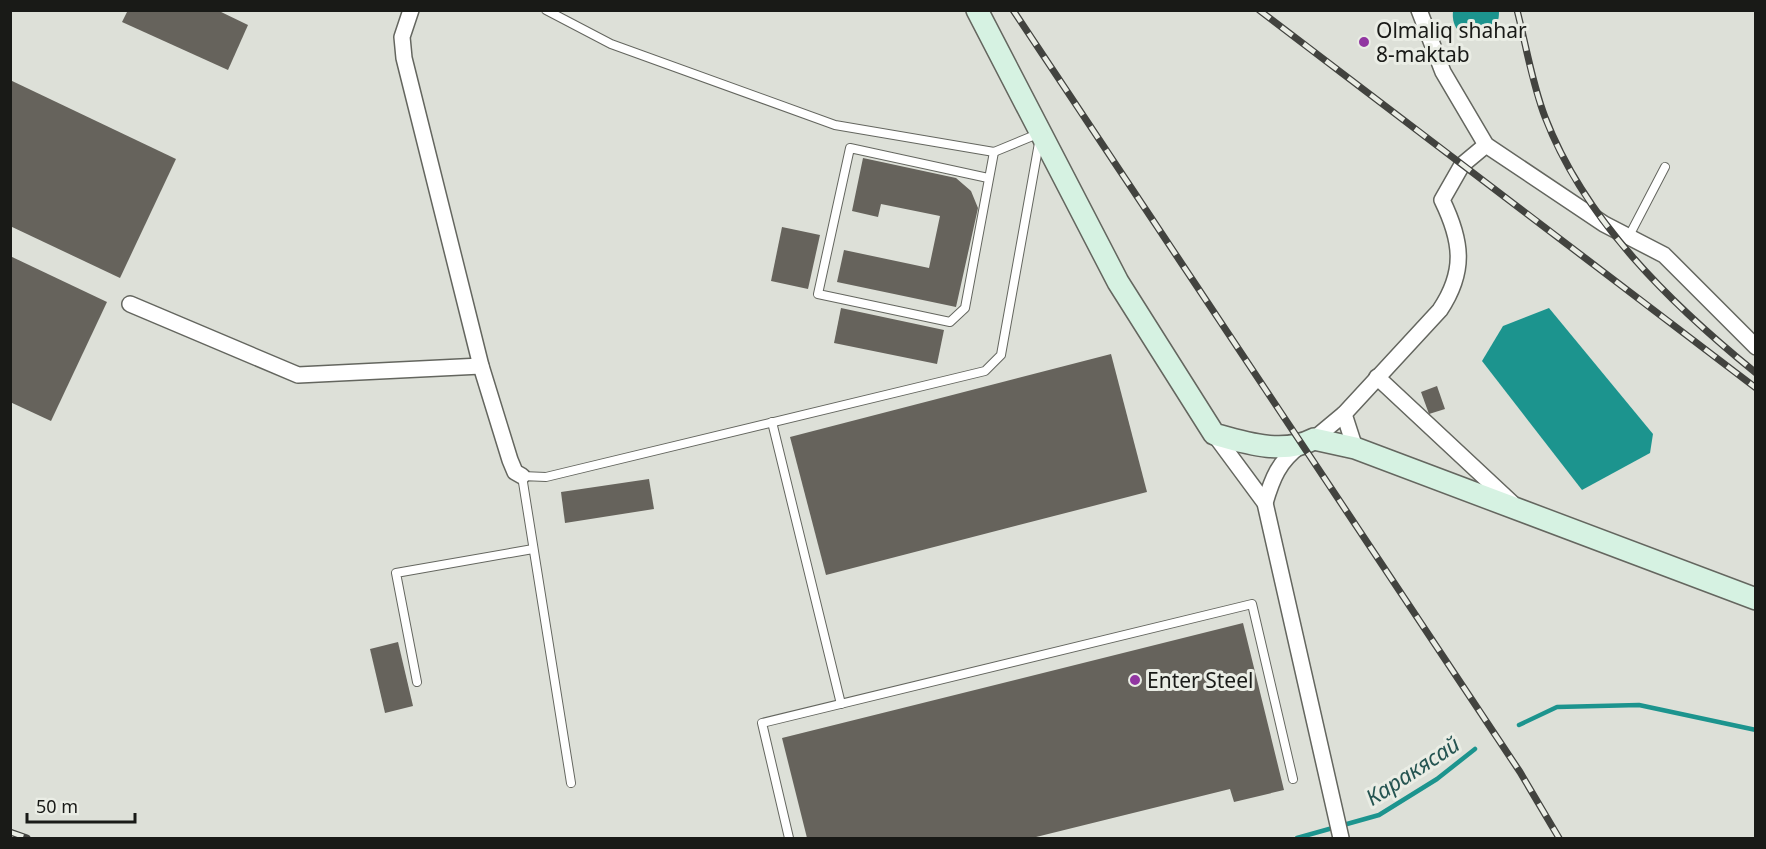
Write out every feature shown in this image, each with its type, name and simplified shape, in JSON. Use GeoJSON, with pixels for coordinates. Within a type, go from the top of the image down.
{"type":"FeatureCollection","features":[{"type":"Feature","properties":{"kind":"street"},"geometry":{"type":"LineString","coordinates":[[411,10],[402,37],[404,58],[482,366],[510,460],[515,472],[522,476]]}},
{"type":"Feature","properties":{"kind":"street"},"geometry":{"type":"LineString","coordinates":[[977,10],[1118,282],[1214,434],[1265,503],[1341,838]]}},
{"type":"Feature","properties":{"kind":"street"},"geometry":{"type":"LineString","coordinates":[[1419,10],[1443,72],[1486,145],[1604,224],[1664,255],[1755,347]]}},
{"type":"Feature","properties":{"kind":"street"},"geometry":{"type":"LineString","coordinates":[[1265,503],[1273,477],[1286,457],[1344,414],[1440,310],[1453,291],[1459,265],[1459,244],[1442,200],[1462,165],[1486,145]]}},
{"type":"Feature","properties":{"kind":"street"},"geometry":{"type":"LineString","coordinates":[[130,304],[298,375],[482,366]]}},
{"type":"Feature","properties":{"kind":"street"},"geometry":{"type":"LineString","coordinates":[[1377,377],[1518,509]]}},
{"type":"Feature","properties":{"kind":"street"},"geometry":{"type":"LineString","coordinates":[[1344,414],[1355,448]]}},
{"type":"Feature","properties":{"kind":"street"},"geometry":{"type":"LineString","coordinates":[[1214,434],[1258,446],[1308,442],[1355,448],[1755,599]]}},
{"type":"Feature","properties":{"kind":"lane"},"geometry":{"type":"LineString","coordinates":[[546,10],[611,44],[835,125],[994,152],[1041,133]]}},
{"type":"Feature","properties":{"kind":"lane"},"geometry":{"type":"LineString","coordinates":[[571,783],[522,476],[546,477],[985,370],[1001,355],[1041,133]]}},
{"type":"Feature","properties":{"kind":"lane"},"geometry":{"type":"LineString","coordinates":[[988,178],[850,148],[818,294],[950,322],[965,308],[994,152]]}},
{"type":"Feature","properties":{"kind":"lane"},"geometry":{"type":"LineString","coordinates":[[1629,236],[1665,167]]}},
{"type":"Feature","properties":{"kind":"lane"},"geometry":{"type":"LineString","coordinates":[[772,422],[841,704]]}},
{"type":"Feature","properties":{"kind":"lane"},"geometry":{"type":"LineString","coordinates":[[417,682],[396,573],[533,549]]}},
{"type":"Feature","properties":{"kind":"lane"},"geometry":{"type":"LineString","coordinates":[[789,838],[762,723],[1252,604],[1293,779]]}},
{"type":"Feature","properties":{"kind":"water"},"geometry":{"type":"Polygon","coordinates":[[[1453,11],[1499,11],[1497,23],[1492,32],[1484,37],[1475,38],[1459,31],[1454,23],[1453,11]]]}},
{"type":"Feature","properties":{"kind":"water"},"geometry":{"type":"Polygon","coordinates":[[[1549,308],[1653,434],[1650,453],[1582,490],[1482,361],[1503,326],[1549,308]]]}},
{"type":"Feature","properties":{"kind":"building"},"geometry":{"type":"Polygon","coordinates":[[[128,10],[217,10],[248,25],[228,70],[122,22],[128,10]]]}},
{"type":"Feature","properties":{"kind":"building"},"geometry":{"type":"Polygon","coordinates":[[[10,80],[176,159],[120,278],[10,226],[10,80]]]}},
{"type":"Feature","properties":{"kind":"building"},"geometry":{"type":"Polygon","coordinates":[[[863,158],[956,178],[971,191],[978,208],[956,307],[837,282],[844,250],[929,268],[940,216],[881,204],[878,217],[852,211],[863,158]]]}},
{"type":"Feature","properties":{"kind":"building"},"geometry":{"type":"Polygon","coordinates":[[[782,227],[820,235],[808,289],[771,281],[782,227]]]}},
{"type":"Feature","properties":{"kind":"building"},"geometry":{"type":"Polygon","coordinates":[[[10,256],[107,302],[51,421],[10,402],[10,256]]]}},
{"type":"Feature","properties":{"kind":"building"},"geometry":{"type":"Polygon","coordinates":[[[841,308],[944,330],[937,364],[834,343],[841,308]]]}},
{"type":"Feature","properties":{"kind":"building"},"geometry":{"type":"Polygon","coordinates":[[[1111,354],[1147,492],[826,575],[790,437],[1111,354]]]}},
{"type":"Feature","properties":{"kind":"building"},"geometry":{"type":"Polygon","coordinates":[[[1437,386],[1445,409],[1429,414],[1421,392],[1437,386]]]}},
{"type":"Feature","properties":{"kind":"building"},"geometry":{"type":"Polygon","coordinates":[[[649,479],[654,509],[565,523],[561,492],[649,479]]]}},
{"type":"Feature","properties":{"kind":"building","name":"Enter Steel"},"geometry":{"type":"Polygon","coordinates":[[[1243,623],[1284,790],[1234,802],[1230,789],[1032,838],[807,838],[782,738],[1243,623]]]}},
{"type":"Feature","properties":{"kind":"building"},"geometry":{"type":"Polygon","coordinates":[[[398,642],[413,706],[385,713],[370,649],[398,642]]]}},
{"type":"Feature","properties":{"kind":"waterway","name":"Каракясай"},"geometry":{"type":"LineString","coordinates":[[1519,725],[1557,707],[1639,705],[1756,730]]}},
{"type":"Feature","properties":{"kind":"waterway","name":"Каракясай"},"geometry":{"type":"LineString","coordinates":[[1297,838],[1379,815],[1437,779],[1475,749]]}},
{"type":"Feature","properties":{"kind":"railway"},"geometry":{"type":"LineString","coordinates":[[1013,10],[1520,772],[1559,838]]}},
{"type":"Feature","properties":{"kind":"railway"},"geometry":{"type":"LineString","coordinates":[[1259,10],[1756,388]]}},
{"type":"Feature","properties":{"kind":"railway"},"geometry":{"type":"LineString","coordinates":[[1517,10],[1540,104],[1562,155],[1583,191],[1607,226],[1662,289],[1756,373]]}},
{"type":"Feature","properties":{"kind":"railway"},"geometry":{"type":"LineString","coordinates":[[10,832],[27,838]]}},
{"type":"Feature","properties":{"kind":"place","name":"Olmaliq shahar 8-maktab"},"geometry":{"type":"Point","coordinates":[1364,42]}},
{"type":"Feature","properties":{"kind":"place","name":"Enter Steel"},"geometry":{"type":"Point","coordinates":[1135,680]}}]}
